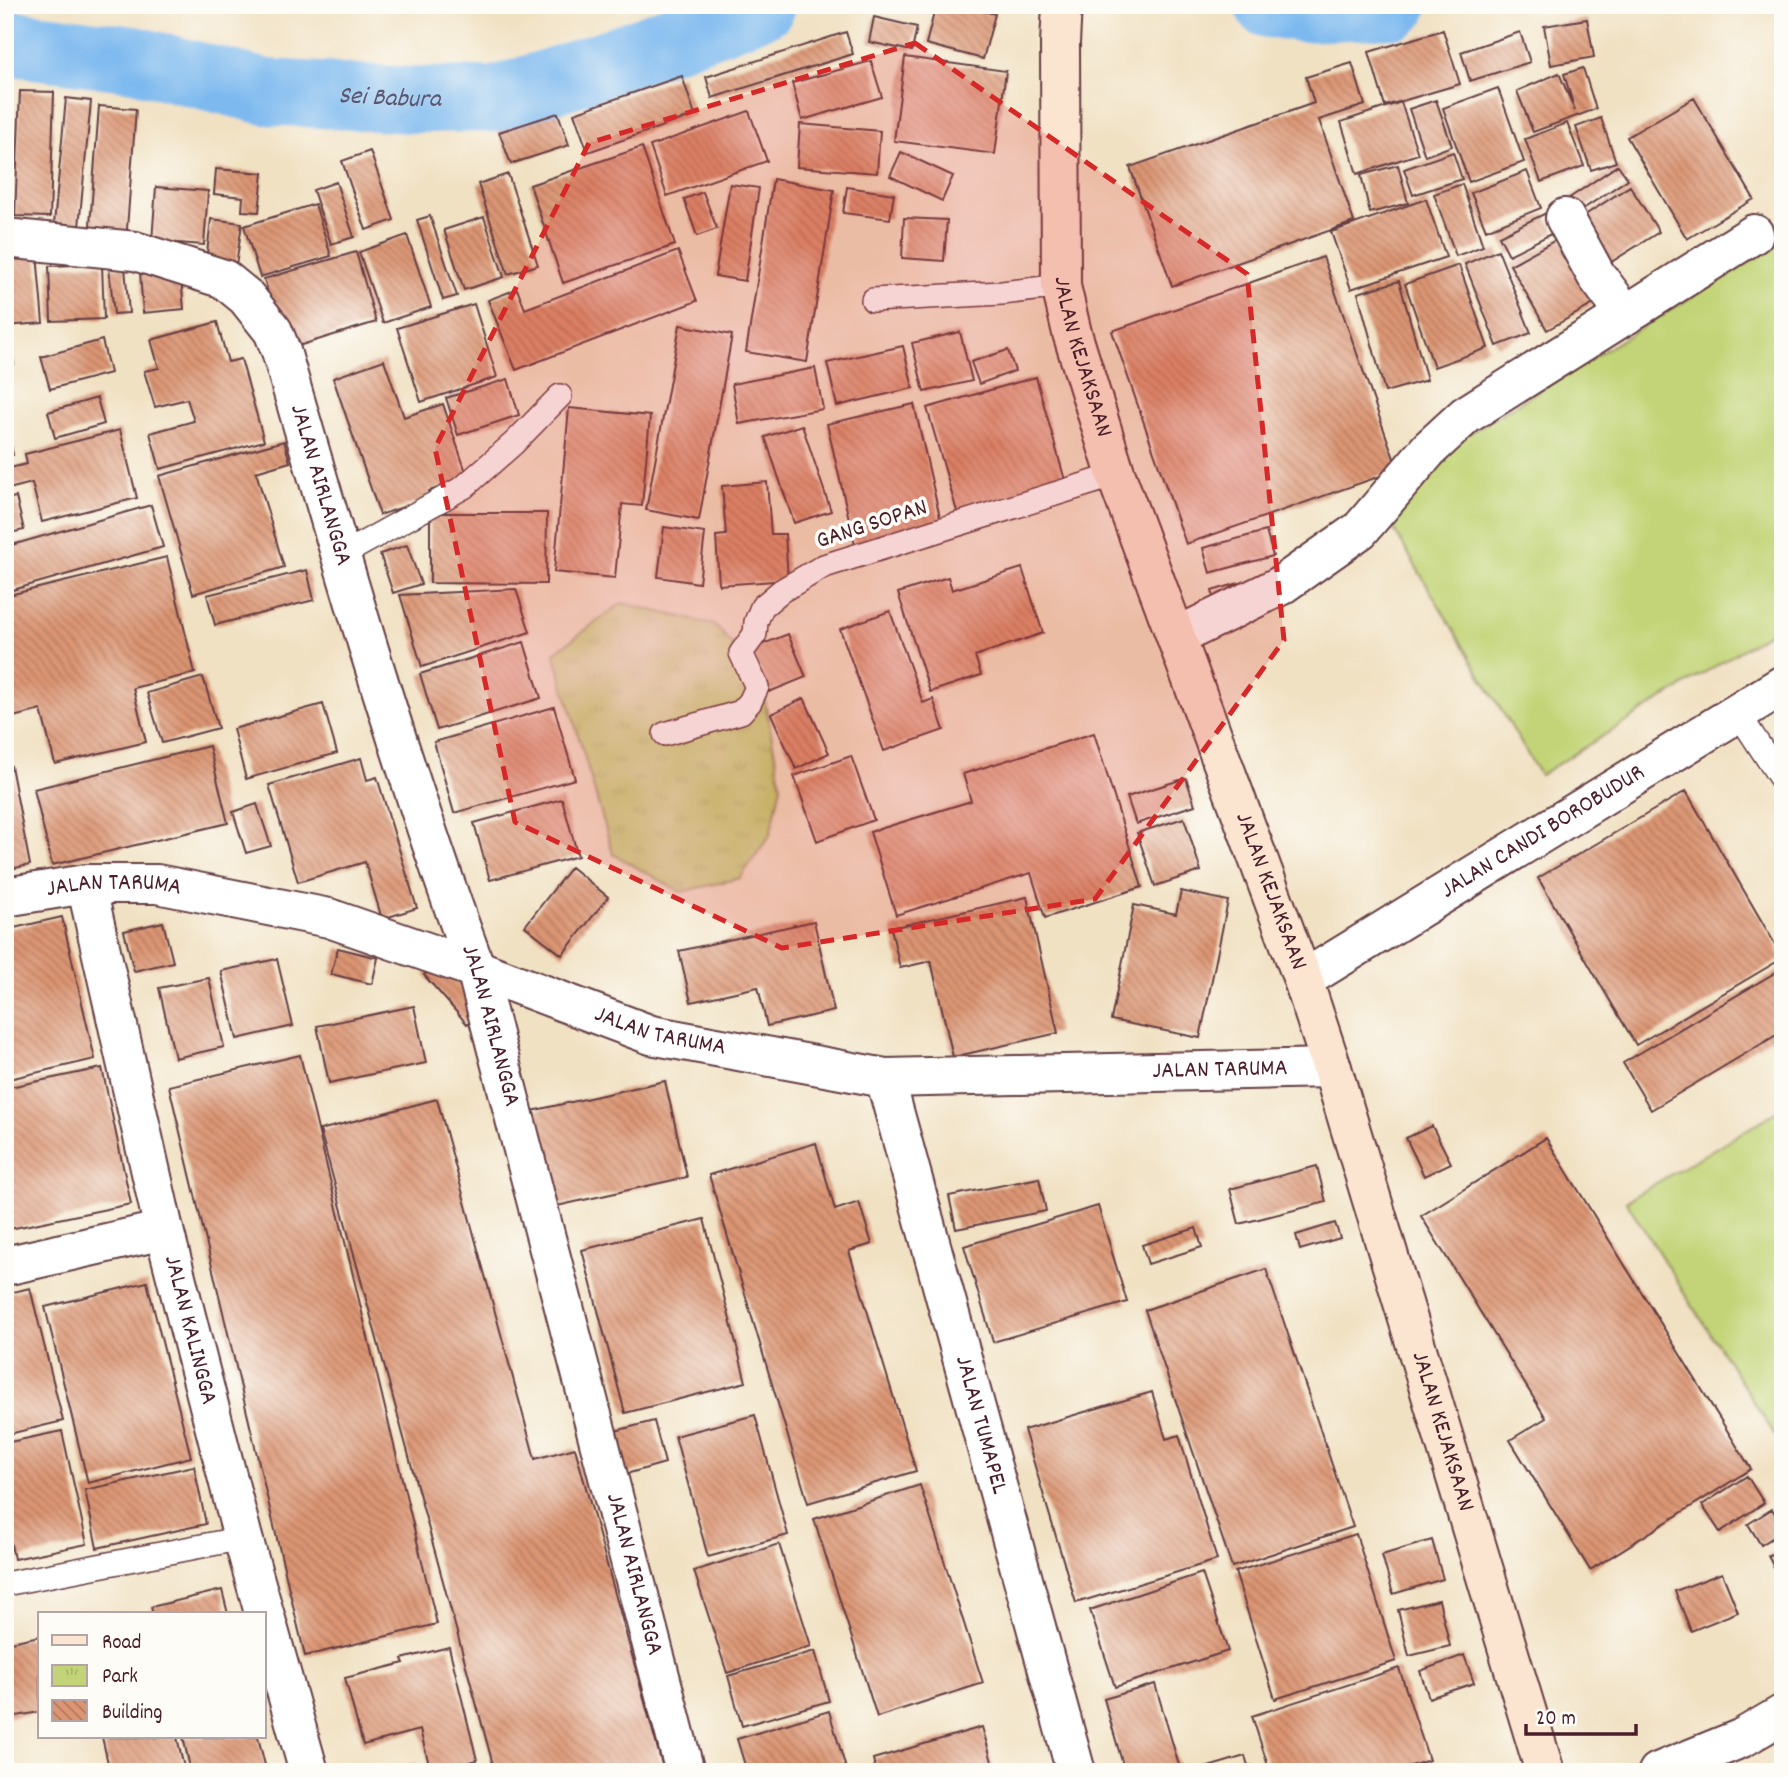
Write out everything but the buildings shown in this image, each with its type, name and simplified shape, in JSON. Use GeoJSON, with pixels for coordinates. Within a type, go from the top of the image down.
{"type":"FeatureCollection","features":[{"type":"Feature","properties":{"kind":"main road","name":"JALAN KEJAKSAAN"},"geometry":{"type":"LineString","coordinates":[[1062,5],[1060,286],[1072,333],[1116,475],[1178,636],[1303,980],[1332,1068],[1545,1772]]}},
{"type":"Feature","properties":{"kind":"street"},"geometry":{"type":"LineString","coordinates":[[1565,218],[1596,275],[1626,315]]}},
{"type":"Feature","properties":{"kind":"street"},"geometry":{"type":"LineString","coordinates":[[1178,636],[1280,586],[1360,530],[1429,449],[1466,415],[1754,234]]}},
{"type":"Feature","properties":{"kind":"street","name":"JALAN AIRLANGGA"},"geometry":{"type":"LineString","coordinates":[[5,238],[135,251],[224,279],[246,297],[273,331],[340,556],[448,894],[476,970],[685,1772]]}},
{"type":"Feature","properties":{"kind":"street","name":"JALAN CANDI BOROBUDUR"},"geometry":{"type":"LineString","coordinates":[[1303,980],[1783,685]]}},
{"type":"Feature","properties":{"kind":"street","name":"JALAN TARUMA"},"geometry":{"type":"LineString","coordinates":[[5,897],[86,884],[157,884],[328,918],[651,1035],[885,1078],[1332,1068]]}},
{"type":"Feature","properties":{"kind":"street","name":"JALAN KALINGGA"},"geometry":{"type":"LineString","coordinates":[[86,884],[164,1230],[264,1612]]}},
{"type":"Feature","properties":{"kind":"street","name":"JALAN TUMAPEL"},"geometry":{"type":"LineString","coordinates":[[885,1078],[1076,1772]]}},
{"type":"Feature","properties":{"kind":"street"},"geometry":{"type":"LineString","coordinates":[[5,1266],[164,1230]]}},
{"type":"Feature","properties":{"kind":"street","name":"JALAN KALINGGA"},"geometry":{"type":"LineString","coordinates":[[266,1620],[309,1772]]}},
{"type":"Feature","properties":{"kind":"street"},"geometry":{"type":"LineString","coordinates":[[1658,1772],[1742,1738],[1783,1714]]}},
{"type":"Feature","properties":{"kind":"lane"},"geometry":{"type":"LineString","coordinates":[[873,300],[1002,293],[1060,286]]}},
{"type":"Feature","properties":{"kind":"lane"},"geometry":{"type":"LineString","coordinates":[[340,556],[464,487],[514,443],[560,396]]}},
{"type":"Feature","properties":{"kind":"lane","name":"GANG SOPAN"},"geometry":{"type":"LineString","coordinates":[[665,734],[741,712],[750,702],[757,687],[741,653],[754,634],[762,607],[781,591],[824,566],[1116,475]]}},
{"type":"Feature","properties":{"kind":"lane"},"geometry":{"type":"LineString","coordinates":[[1738,713],[1783,782]]}},
{"type":"Feature","properties":{"kind":"lane"},"geometry":{"type":"LineString","coordinates":[[5,1584],[243,1538]]}},
{"type":"Feature","properties":{"kind":"highlighted area"},"geometry":{"type":"Polygon","coordinates":[[[915,43],[1247,274],[1284,640],[1095,899],[782,948],[515,822],[435,448],[589,143],[915,43]]]}},
{"type":"Feature","properties":{"kind":"green space"},"geometry":{"type":"Polygon","coordinates":[[[1783,241],[1783,624],[1540,775],[1387,518],[1429,458],[1783,241]]]}},
{"type":"Feature","properties":{"kind":"green space"},"geometry":{"type":"Polygon","coordinates":[[[622,603],[714,625],[741,653],[764,696],[781,786],[770,835],[740,878],[681,892],[613,854],[554,653],[622,603]]]}},
{"type":"Feature","properties":{"kind":"green space"},"geometry":{"type":"Polygon","coordinates":[[[1783,1108],[1783,1448],[1626,1201],[1783,1108]]]}},
{"type":"Feature","properties":{"kind":"waterway","name":"Sei Babura"},"geometry":{"type":"LineString","coordinates":[[5,42],[134,59],[266,92],[413,100],[496,99],[589,69],[763,5]]}},
{"type":"Feature","properties":{"kind":"waterway","name":"Sei Babura"},"geometry":{"type":"LineString","coordinates":[[1268,5],[1302,9],[1395,5]]}}]}
